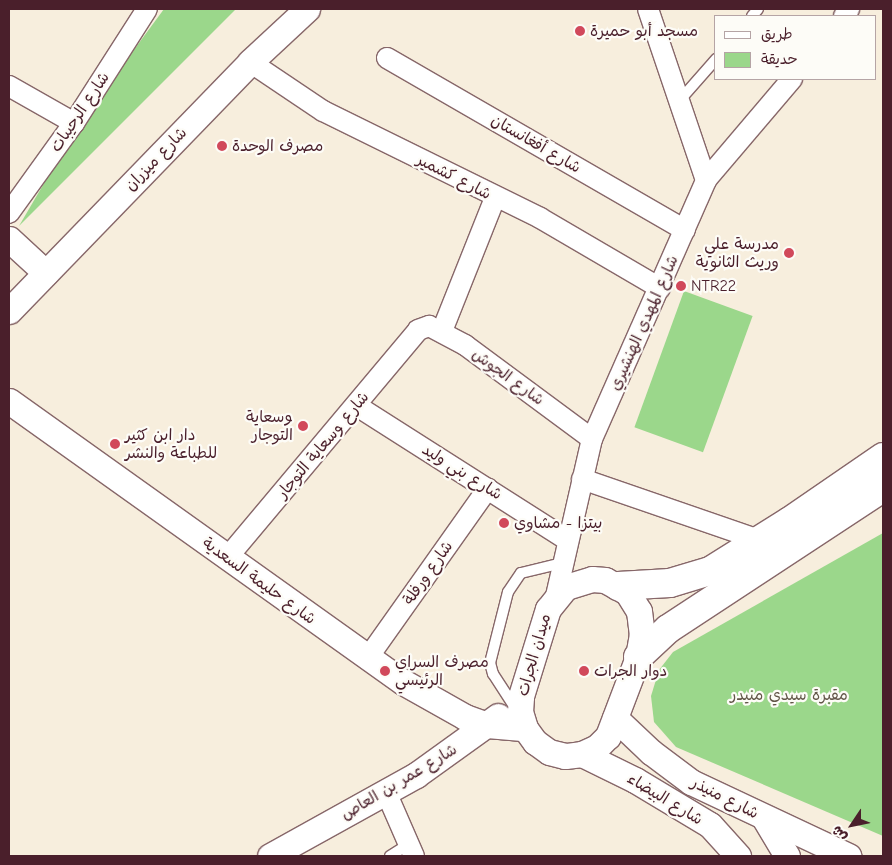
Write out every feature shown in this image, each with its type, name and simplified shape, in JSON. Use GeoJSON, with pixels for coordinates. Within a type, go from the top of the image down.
{"type":"FeatureCollection","features":[{"type":"Feature","properties":{"kind":"main road"},"geometry":{"type":"LineString","coordinates":[[618,586],[670,583],[693,577],[726,562],[883,457]]}},
{"type":"Feature","properties":{"kind":"main road"},"geometry":{"type":"LineString","coordinates":[[638,657],[668,629],[883,488]]}},
{"type":"Feature","properties":{"kind":"street","name":"شارع الرحيبات"},"geometry":{"type":"LineString","coordinates":[[9,213],[74,123],[147,9]]}},
{"type":"Feature","properties":{"kind":"street","name":"شارع ميزران"},"geometry":{"type":"LineString","coordinates":[[9,312],[250,62],[306,9]]}},
{"type":"Feature","properties":{"kind":"street"},"geometry":{"type":"LineString","coordinates":[[648,9],[706,180]]}},
{"type":"Feature","properties":{"kind":"street","name":"شارع أفغانستان"},"geometry":{"type":"LineString","coordinates":[[387,58],[685,230]]}},
{"type":"Feature","properties":{"kind":"street","name":"شارع كشمير"},"geometry":{"type":"LineString","coordinates":[[250,62],[323,111],[495,198],[540,218],[660,288]]}},
{"type":"Feature","properties":{"kind":"street","name":"شارع المهدي الهنشيري"},"geometry":{"type":"LineString","coordinates":[[556,596],[567,540],[592,439],[706,180],[791,80]]}},
{"type":"Feature","properties":{"kind":"street"},"geometry":{"type":"LineString","coordinates":[[9,86],[74,123]]}},
{"type":"Feature","properties":{"kind":"street"},"geometry":{"type":"LineString","coordinates":[[442,331],[495,198]]}},
{"type":"Feature","properties":{"kind":"street"},"geometry":{"type":"LineString","coordinates":[[9,239],[46,273]]}},
{"type":"Feature","properties":{"kind":"street","name":"شارع وسعاية التوجار"},"geometry":{"type":"LineString","coordinates":[[227,558],[357,406],[418,330],[429,326],[442,331]]}},
{"type":"Feature","properties":{"kind":"street","name":"شارع الجوش"},"geometry":{"type":"LineString","coordinates":[[442,331],[592,439]]}},
{"type":"Feature","properties":{"kind":"street","name":"شارع حليمة السعدية"},"geometry":{"type":"LineString","coordinates":[[9,401],[367,659],[444,706],[487,725],[525,728]]}},
{"type":"Feature","properties":{"kind":"street","name":"شارع بني وليد"},"geometry":{"type":"LineString","coordinates":[[357,406],[567,540]]}},
{"type":"Feature","properties":{"kind":"street"},"geometry":{"type":"LineString","coordinates":[[582,479],[760,540]]}},
{"type":"Feature","properties":{"kind":"street","name":"شارع ورفلة"},"geometry":{"type":"LineString","coordinates":[[367,659],[488,488]]}},
{"type":"Feature","properties":{"kind":"street","name":"ميدان الجرات"},"geometry":{"type":"LineString","coordinates":[[582,754],[565,756],[549,752],[535,742],[525,728],[516,699],[548,608],[556,596],[578,581],[605,580],[618,586]]}},
{"type":"Feature","properties":{"kind":"street"},"geometry":{"type":"LineString","coordinates":[[582,754],[597,747],[608,736],[638,657],[642,634],[639,611],[634,601],[618,586]]}},
{"type":"Feature","properties":{"kind":"street","name":"شارع عمر بن العاص"},"geometry":{"type":"LineString","coordinates":[[270,856],[441,760],[487,725],[516,699]]}},
{"type":"Feature","properties":{"kind":"street","name":"شارع منيذر"},"geometry":{"type":"LineString","coordinates":[[615,718],[651,752],[691,782],[765,819],[848,856]]}},
{"type":"Feature","properties":{"kind":"street","name":"شارع البيضاء"},"geometry":{"type":"LineString","coordinates":[[582,754],[635,780],[710,826],[738,856]]}},
{"type":"Feature","properties":{"kind":"street"},"geometry":{"type":"LineString","coordinates":[[386,792],[411,850]]}},
{"type":"Feature","properties":{"kind":"street"},"geometry":{"type":"LineString","coordinates":[[765,819],[787,856]]}},
{"type":"Feature","properties":{"kind":"lane"},"geometry":{"type":"LineString","coordinates":[[680,100],[714,61]]}},
{"type":"Feature","properties":{"kind":"lane"},"geometry":{"type":"LineString","coordinates":[[516,699],[493,674],[490,662],[508,592],[521,573],[562,563]]}},
{"type":"Feature","properties":{"kind":"lane"},"geometry":{"type":"LineString","coordinates":[[390,856],[411,850]]}},
{"type":"Feature","properties":{"kind":"green space"},"geometry":{"type":"Polygon","coordinates":[[[164,9],[236,9],[19,226],[77,127],[164,9]]]}},
{"type":"Feature","properties":{"kind":"green space"},"geometry":{"type":"Polygon","coordinates":[[[684,291],[753,316],[703,452],[634,427],[684,291]]]}},
{"type":"Feature","properties":{"kind":"green space","name":"مقبرة سيدي منيدر"},"geometry":{"type":"Polygon","coordinates":[[[883,533],[883,836],[676,747],[654,722],[651,696],[659,670],[673,652],[883,533]]]}},
{"type":"Feature","properties":{"kind":"place","name":"مسجد أبو حميرة"},"geometry":{"type":"Point","coordinates":[580,31]}},
{"type":"Feature","properties":{"kind":"place","name":"مصرف الوحدة"},"geometry":{"type":"Point","coordinates":[222,146]}},
{"type":"Feature","properties":{"kind":"place","name":"مدرسة علي وريث الثانوية"},"geometry":{"type":"Point","coordinates":[789,253]}},
{"type":"Feature","properties":{"kind":"place","name":"NTR22"},"geometry":{"type":"Point","coordinates":[681,286]}},
{"type":"Feature","properties":{"kind":"place","name":"وسعاية التوجار"},"geometry":{"type":"Point","coordinates":[303,426]}},
{"type":"Feature","properties":{"kind":"place","name":"دار ابن كثير للطباعة والنشر"},"geometry":{"type":"Point","coordinates":[115,444]}},
{"type":"Feature","properties":{"kind":"place","name":"بيتزا - مشاوي"},"geometry":{"type":"Point","coordinates":[504,523]}},
{"type":"Feature","properties":{"kind":"place","name":"مصرف السراي الرئيسي"},"geometry":{"type":"Point","coordinates":[385,671]}},
{"type":"Feature","properties":{"kind":"place","name":"دوار الجرات"},"geometry":{"type":"Point","coordinates":[584,671]}}]}
